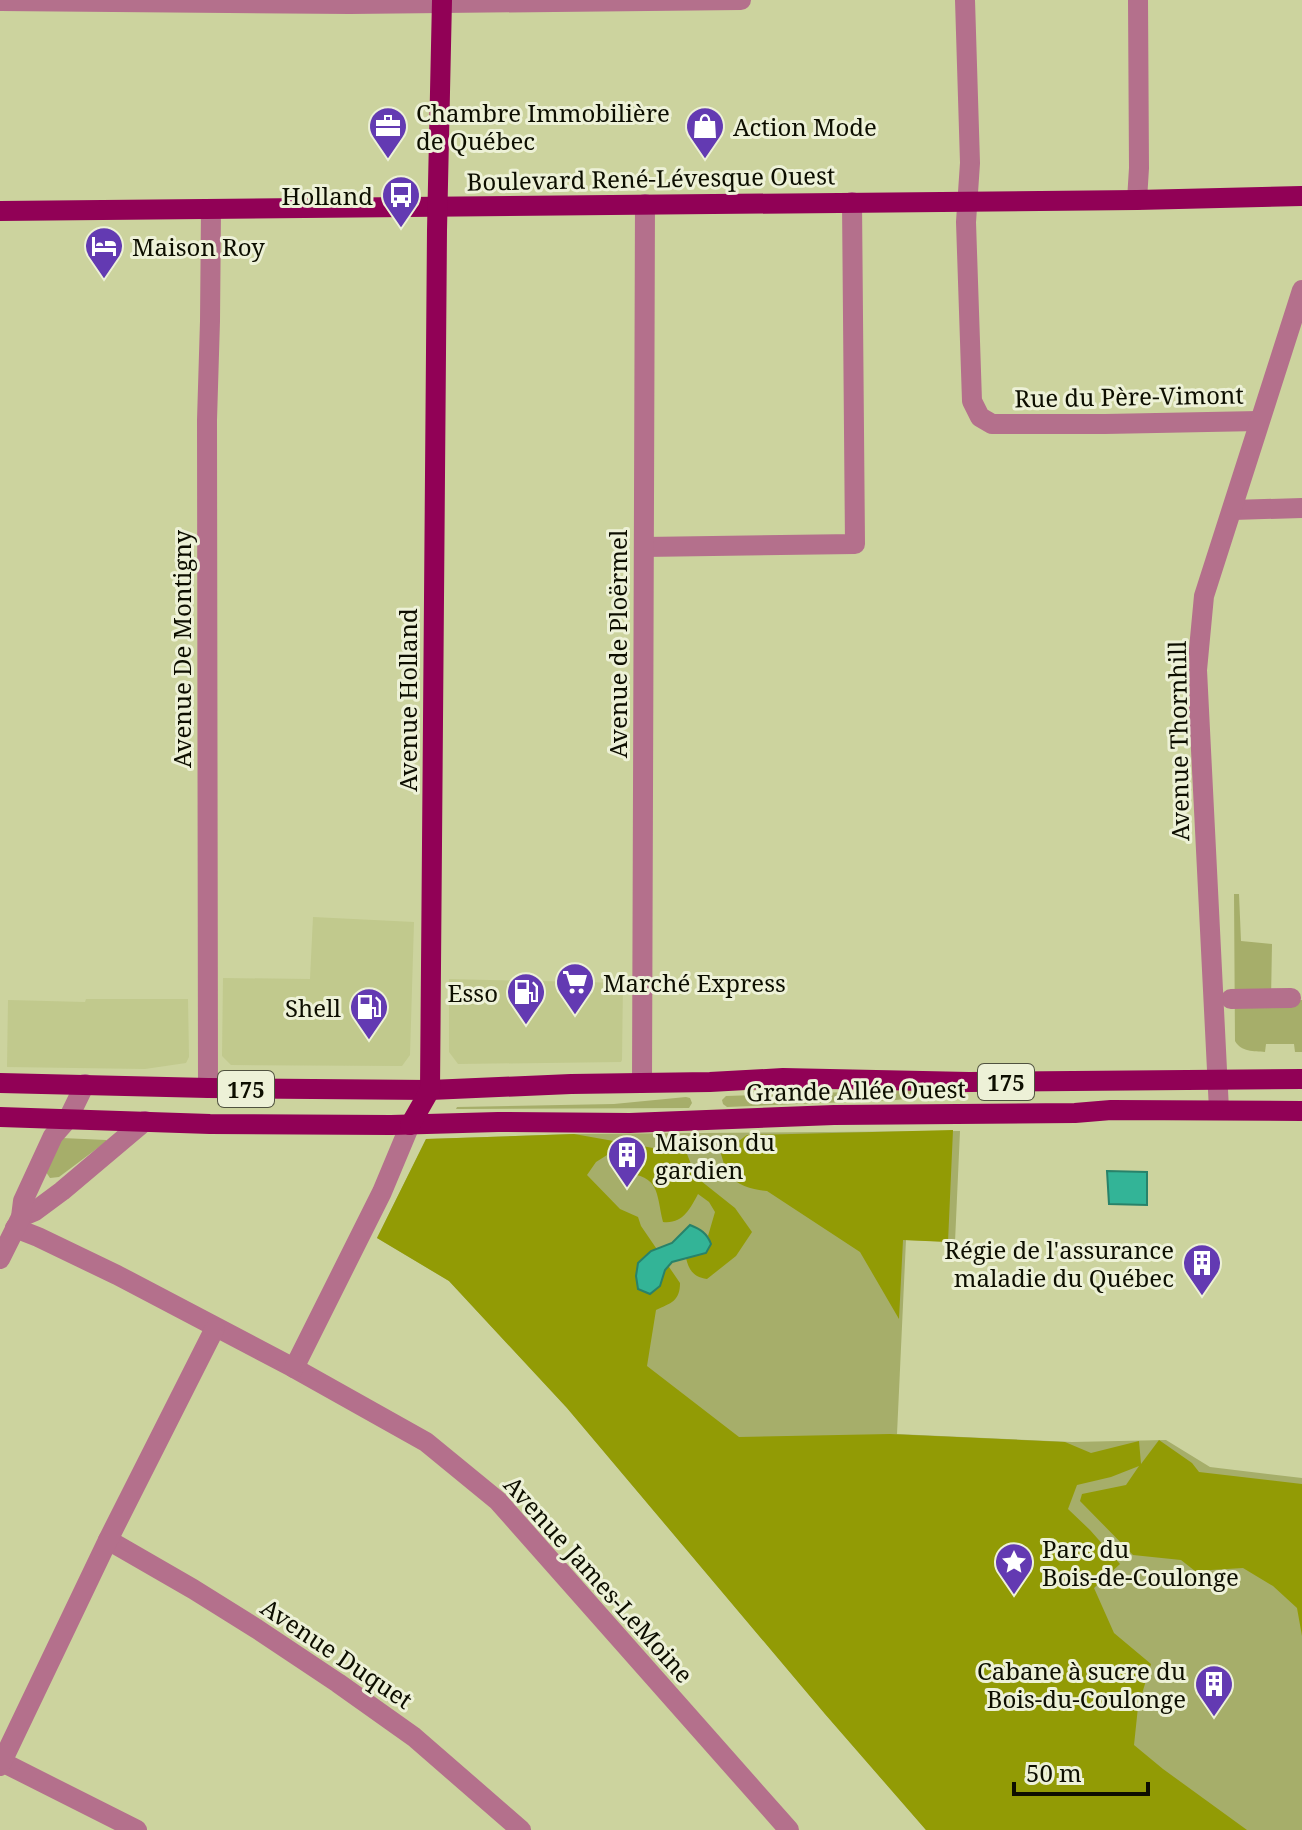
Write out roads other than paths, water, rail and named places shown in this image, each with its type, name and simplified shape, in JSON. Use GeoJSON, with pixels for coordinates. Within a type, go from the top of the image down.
{"type":"FeatureCollection","features":[{"type":"Feature","properties":{"kind":"main road","name":"Avenue Holland"},"geometry":{"type":"LineString","coordinates":[[410,1125],[430,1090],[437,230],[442,1]]}},
{"type":"Feature","properties":{"kind":"main road","name":"Boulevard René-Lévesque Ouest"},"geometry":{"type":"LineString","coordinates":[[0,211],[1302,196]]}},
{"type":"Feature","properties":{"kind":"main road","name":"Grande Allée Ouest"},"geometry":{"type":"LineString","coordinates":[[430,1090],[783,1078],[969,1082],[1302,1079]]}},
{"type":"Feature","properties":{"kind":"main road","name":"175"},"geometry":{"type":"LineString","coordinates":[[0,1083],[430,1090]]}},
{"type":"Feature","properties":{"kind":"main road","name":"Grande Allée Ouest"},"geometry":{"type":"LineString","coordinates":[[410,1125],[630,1123],[834,1115],[1302,1111]]}},
{"type":"Feature","properties":{"kind":"main road","name":"175"},"geometry":{"type":"LineString","coordinates":[[0,1117],[210,1124],[410,1125]]}},
{"type":"Feature","properties":{"kind":"street"},"geometry":{"type":"LineString","coordinates":[[0,1],[350,4],[741,0]]}},
{"type":"Feature","properties":{"kind":"street","name":"Rue du Père-Vimont"},"geometry":{"type":"LineString","coordinates":[[965,0],[970,163],[967,302],[972,401],[980,417],[992,424],[1259,421]]}},
{"type":"Feature","properties":{"kind":"street"},"geometry":{"type":"LineString","coordinates":[[1137,200],[1138,0]]}},
{"type":"Feature","properties":{"kind":"street"},"geometry":{"type":"LineString","coordinates":[[644,547],[855,544],[852,202]]}},
{"type":"Feature","properties":{"kind":"street","name":"Avenue de Ploërmel"},"geometry":{"type":"LineString","coordinates":[[642,1083],[645,204]]}},
{"type":"Feature","properties":{"kind":"street","name":"Avenue De Montigny"},"geometry":{"type":"LineString","coordinates":[[208,1088],[207,420],[211,209]]}},
{"type":"Feature","properties":{"kind":"street","name":"Avenue Thornhill"},"geometry":{"type":"LineString","coordinates":[[1219,1110],[1197,670],[1204,596],[1302,290]]}},
{"type":"Feature","properties":{"kind":"street"},"geometry":{"type":"LineString","coordinates":[[1233,510],[1302,508]]}},
{"type":"Feature","properties":{"kind":"street"},"geometry":{"type":"LineString","coordinates":[[1231,999],[1291,998]]}},
{"type":"Feature","properties":{"kind":"street"},"geometry":{"type":"LineString","coordinates":[[1,1255],[53,1136],[68,1119],[85,1084]]}},
{"type":"Feature","properties":{"kind":"street"},"geometry":{"type":"LineString","coordinates":[[18,1222],[88,1171],[145,1121]]}},
{"type":"Feature","properties":{"kind":"street","name":"Avenue Holland"},"geometry":{"type":"LineString","coordinates":[[294,1368],[382,1192],[410,1125]]}},
{"type":"Feature","properties":{"kind":"street","name":"Avenue James-LeMoine"},"geometry":{"type":"LineString","coordinates":[[18,1222],[294,1368],[426,1442],[498,1501],[789,1830]]}},
{"type":"Feature","properties":{"kind":"street"},"geometry":{"type":"LineString","coordinates":[[137,1830],[1,1764],[108,1540],[215,1328]]}},
{"type":"Feature","properties":{"kind":"street","name":"Avenue Duquet"},"geometry":{"type":"LineString","coordinates":[[108,1540],[245,1621],[338,1683],[414,1737],[521,1830]]}},
{"type":"Feature","properties":{"kind":"water"},"geometry":{"type":"Polygon","coordinates":[[[1107,1171],[1147,1172],[1147,1205],[1109,1204],[1107,1171]]]}},
{"type":"Feature","properties":{"kind":"water"},"geometry":{"type":"Polygon","coordinates":[[[690,1225],[703,1232],[709,1240],[711,1244],[706,1253],[672,1262],[665,1270],[660,1286],[650,1294],[638,1289],[638,1263],[651,1251],[672,1243],[690,1225]]]}},
{"type":"Feature","properties":{"kind":"place","name":"Chambre Immobilière de Québec"},"geometry":{"type":"Point","coordinates":[388,160]}},
{"type":"Feature","properties":{"kind":"place","name":"Action Mode"},"geometry":{"type":"Point","coordinates":[705,160]}},
{"type":"Feature","properties":{"kind":"place","name":"Holland"},"geometry":{"type":"Point","coordinates":[401,229]}},
{"type":"Feature","properties":{"kind":"place","name":"Maison Roy"},"geometry":{"type":"Point","coordinates":[104,280]}},
{"type":"Feature","properties":{"kind":"place","name":"Marché Express"},"geometry":{"type":"Point","coordinates":[575,1016]}},
{"type":"Feature","properties":{"kind":"place","name":"Esso"},"geometry":{"type":"Point","coordinates":[526,1026]}},
{"type":"Feature","properties":{"kind":"place","name":"Shell"},"geometry":{"type":"Point","coordinates":[369,1041]}},
{"type":"Feature","properties":{"kind":"place","name":"Maison du gardien"},"geometry":{"type":"Point","coordinates":[627,1189]}},
{"type":"Feature","properties":{"kind":"place","name":"Régie de l'assurance maladie du Québec"},"geometry":{"type":"Point","coordinates":[1202,1297]}},
{"type":"Feature","properties":{"kind":"place","name":"Parc du Bois-de-Coulonge"},"geometry":{"type":"Point","coordinates":[1014,1596]}},
{"type":"Feature","properties":{"kind":"place","name":"Cabane à sucre du Bois-du-Coulonge"},"geometry":{"type":"Point","coordinates":[1214,1718]}}]}
